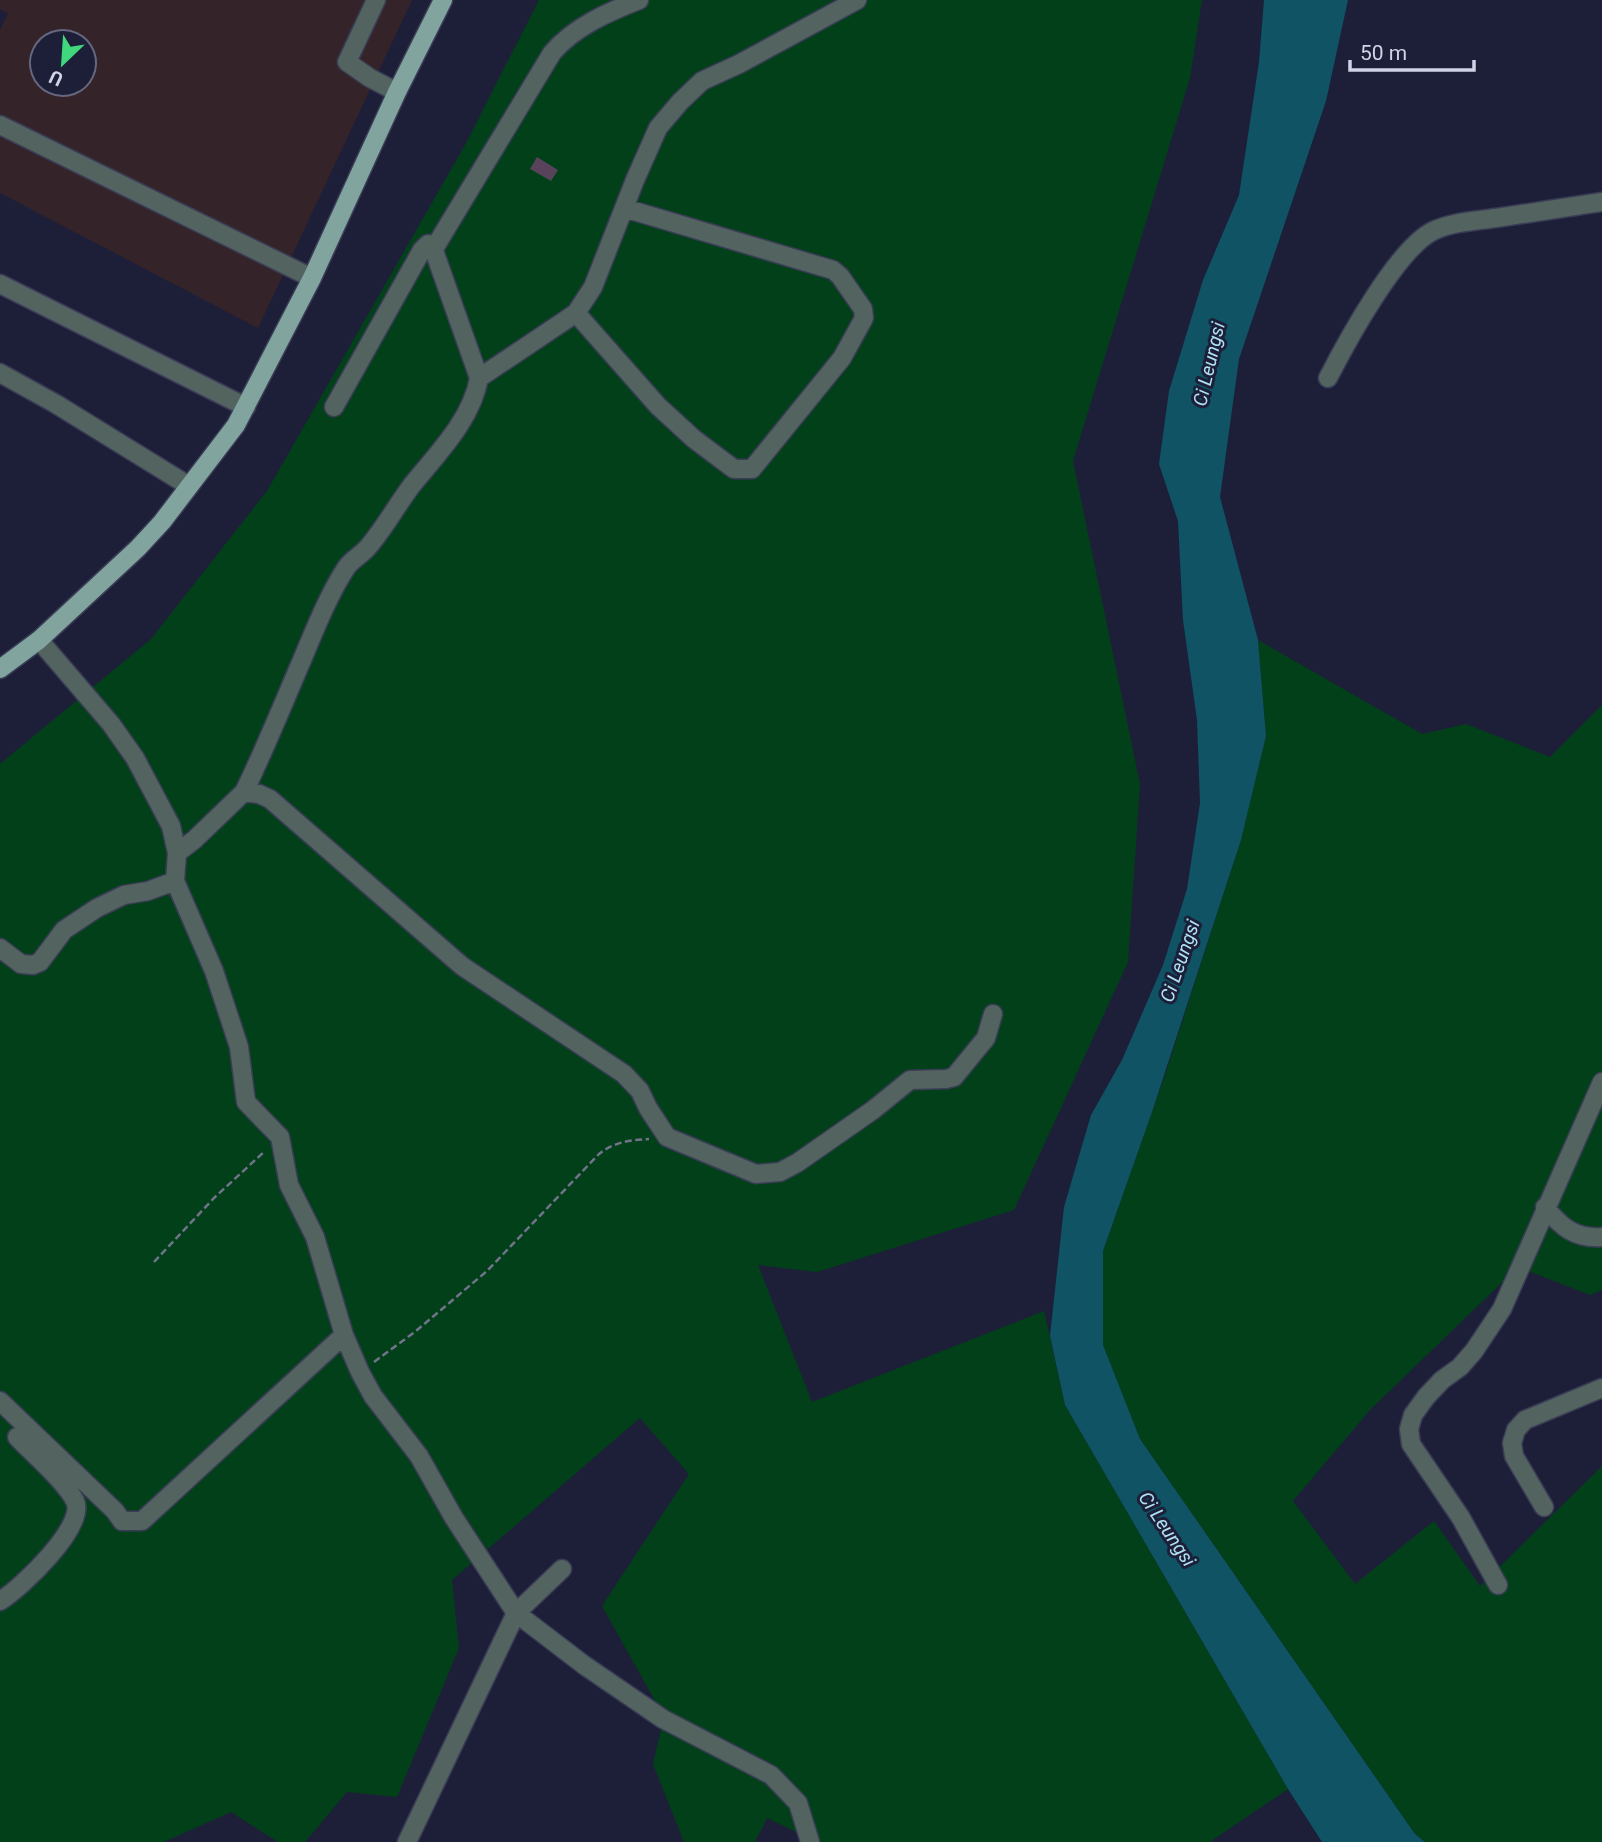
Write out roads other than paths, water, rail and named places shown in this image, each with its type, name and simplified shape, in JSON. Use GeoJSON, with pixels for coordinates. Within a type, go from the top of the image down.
{"type":"FeatureCollection","features":[{"type":"Feature","properties":{"kind":"main road"},"geometry":{"type":"LineString","coordinates":[[0,669],[39,640],[138,548],[162,522],[236,425],[312,278],[397,92],[443,0]]}},
{"type":"Feature","properties":{"kind":"street"},"geometry":{"type":"LineString","coordinates":[[376,0],[347,62],[397,92]]}},
{"type":"Feature","properties":{"kind":"street"},"geometry":{"type":"LineString","coordinates":[[435,247],[552,53],[562,41],[579,29],[639,0]]}},
{"type":"Feature","properties":{"kind":"street"},"geometry":{"type":"LineString","coordinates":[[479,377],[576,313],[593,287],[659,128],[680,102],[702,81],[739,64],[856,0]]}},
{"type":"Feature","properties":{"kind":"street"},"geometry":{"type":"LineString","coordinates":[[0,125],[312,278]]}},
{"type":"Feature","properties":{"kind":"street"},"geometry":{"type":"LineString","coordinates":[[1328,379],[1347,340],[1367,310],[1408,250],[1426,235],[1436,229],[1462,223],[1602,202]]}},
{"type":"Feature","properties":{"kind":"street"},"geometry":{"type":"LineString","coordinates":[[576,313],[658,406],[694,439],[734,469],[752,469],[759,463],[773,441],[842,358],[864,318],[863,309],[833,270],[624,208]]}},
{"type":"Feature","properties":{"kind":"street"},"geometry":{"type":"LineString","coordinates":[[177,853],[244,792],[266,747],[318,623],[346,568],[366,550],[399,502],[447,442],[477,393],[479,377],[435,247],[428,244],[422,250],[334,407]]}},
{"type":"Feature","properties":{"kind":"street"},"geometry":{"type":"LineString","coordinates":[[0,284],[246,407]]}},
{"type":"Feature","properties":{"kind":"street"},"geometry":{"type":"LineString","coordinates":[[0,373],[56,404],[189,486]]}},
{"type":"Feature","properties":{"kind":"street"},"geometry":{"type":"LineString","coordinates":[[39,640],[111,723],[135,758],[171,826],[177,853],[175,881],[214,971],[239,1047],[246,1102],[280,1137],[289,1185],[315,1237],[344,1335],[373,1396],[419,1456],[454,1518],[516,1613],[584,1665],[663,1719],[771,1775],[798,1803],[810,1842]]}},
{"type":"Feature","properties":{"kind":"street"},"geometry":{"type":"LineString","coordinates":[[244,792],[270,799],[462,966],[624,1074],[640,1091],[667,1138],[756,1174],[780,1172],[817,1150],[910,1080],[954,1077],[986,1038],[993,1014]]}},
{"type":"Feature","properties":{"kind":"street"},"geometry":{"type":"LineString","coordinates":[[0,948],[21,964],[33,965],[40,962],[64,930],[97,908],[124,895],[148,891],[175,881]]}},
{"type":"Feature","properties":{"kind":"street"},"geometry":{"type":"LineString","coordinates":[[1498,1585],[1461,1518],[1411,1444],[1409,1429],[1413,1415],[1426,1396],[1460,1367],[1488,1332],[1512,1287],[1602,1082]]}},
{"type":"Feature","properties":{"kind":"street"},"geometry":{"type":"LineString","coordinates":[[1545,1207],[1559,1223],[1574,1234],[1602,1237]]}},
{"type":"Feature","properties":{"kind":"street"},"geometry":{"type":"LineString","coordinates":[[0,1401],[115,1511],[122,1521],[142,1521],[344,1335]]}},
{"type":"Feature","properties":{"kind":"street"},"geometry":{"type":"LineString","coordinates":[[1544,1507],[1514,1456],[1512,1443],[1516,1430],[1525,1420],[1602,1388]]}},
{"type":"Feature","properties":{"kind":"street"},"geometry":{"type":"LineString","coordinates":[[0,1601],[51,1556],[75,1517],[77,1504],[17,1437]]}},
{"type":"Feature","properties":{"kind":"street"},"geometry":{"type":"LineString","coordinates":[[407,1842],[516,1613],[562,1569]]}},
{"type":"Feature","properties":{"kind":"water","name":"Ci Leungsi"},"geometry":{"type":"Polygon","coordinates":[[[1264,0],[1348,0],[1326,101],[1239,359],[1220,497],[1258,640],[1266,736],[1241,840],[1152,1112],[1103,1251],[1103,1345],[1140,1439],[1415,1834],[1425,1842],[1322,1842],[1288,1789],[1065,1405],[1050,1336],[1064,1207],[1091,1115],[1122,1060],[1163,965],[1187,889],[1200,803],[1197,720],[1183,620],[1178,521],[1159,464],[1169,391],[1203,280],[1239,195],[1259,62],[1264,0]]]}}]}
